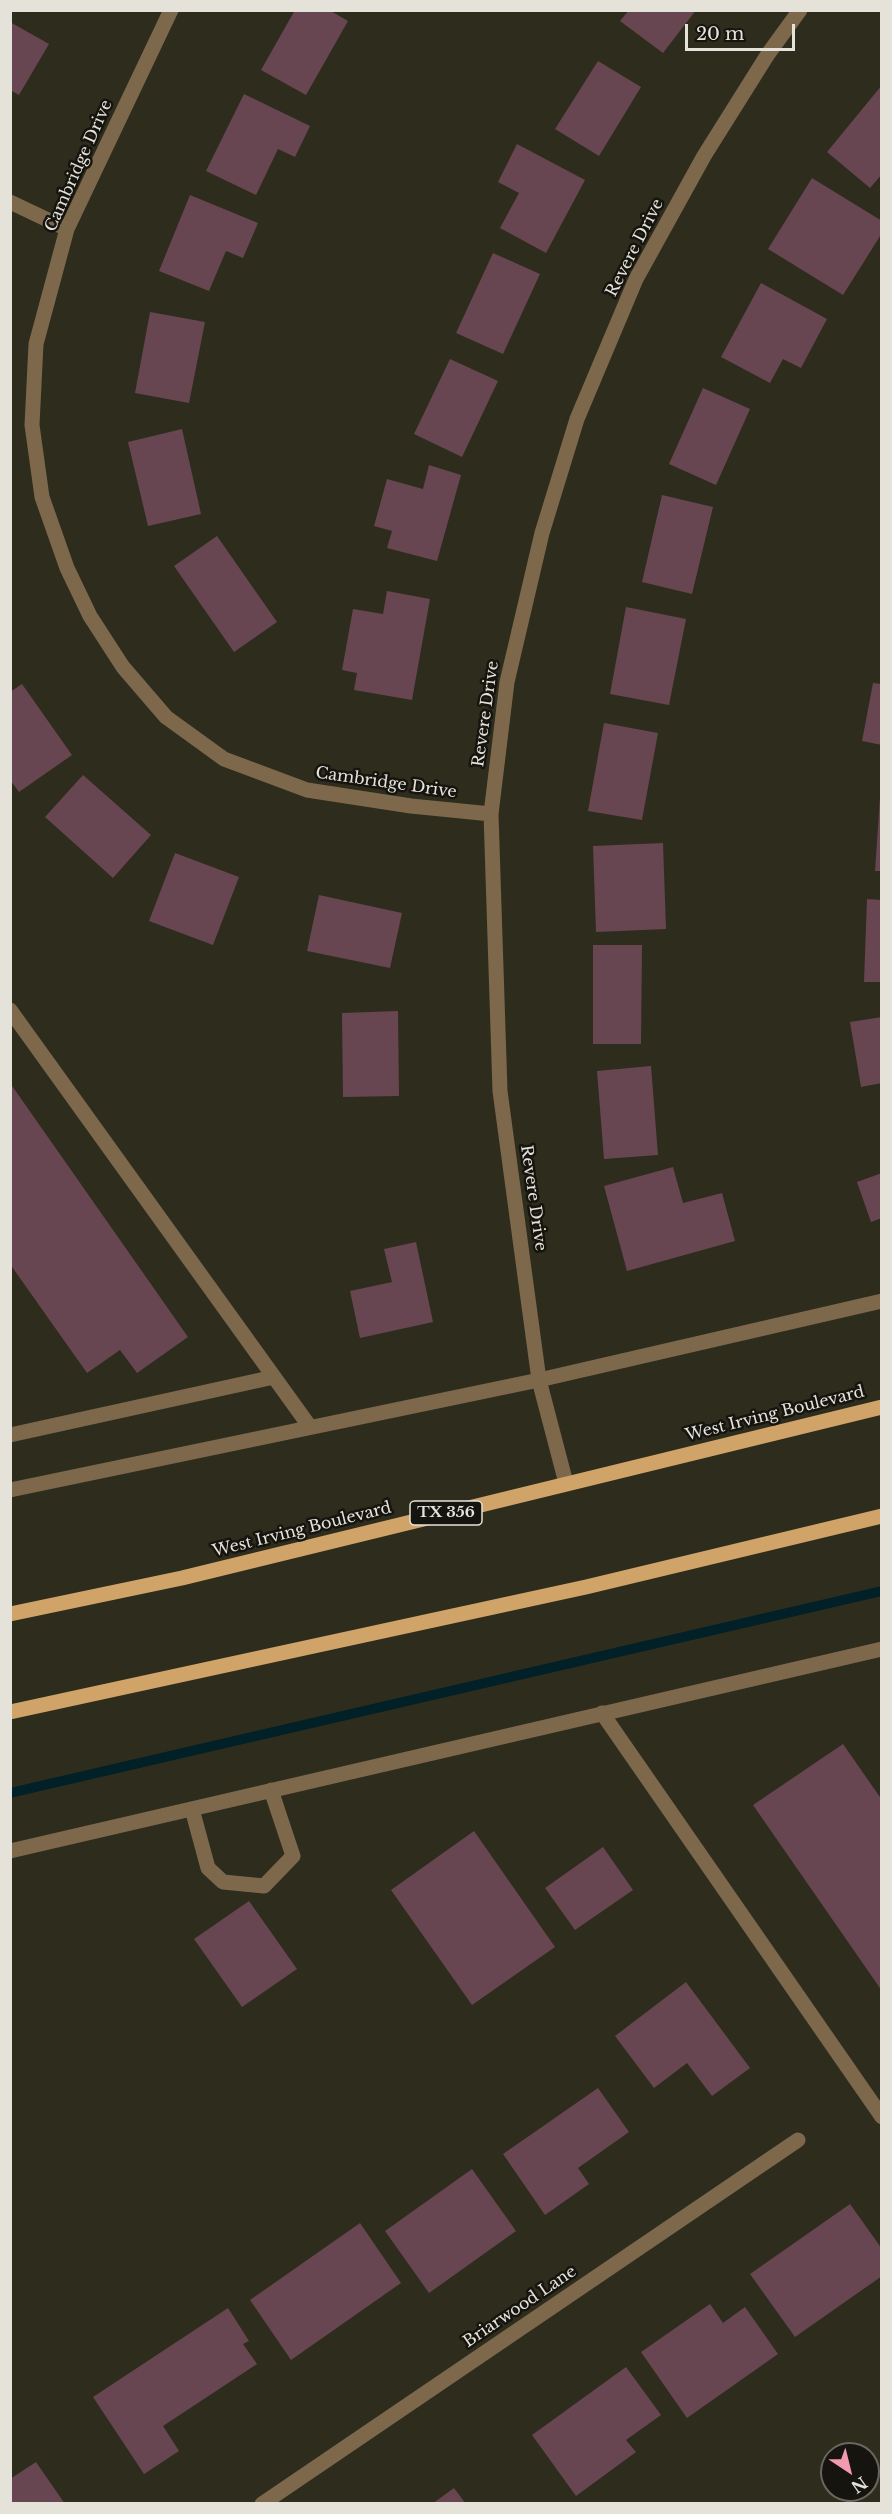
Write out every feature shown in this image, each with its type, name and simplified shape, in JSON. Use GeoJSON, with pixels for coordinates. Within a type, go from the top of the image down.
{"type":"FeatureCollection","features":[{"type":"Feature","properties":{"kind":"main road","name":"West Irving Boulevard"},"geometry":{"type":"LineString","coordinates":[[10,1614],[182,1578],[882,1407]]}},
{"type":"Feature","properties":{"kind":"main road"},"geometry":{"type":"LineString","coordinates":[[10,1712],[586,1587],[882,1516]]}},
{"type":"Feature","properties":{"kind":"street","name":"Cambridge Drive"},"geometry":{"type":"LineString","coordinates":[[171,10],[67,229],[36,344],[32,425],[42,497],[67,568],[90,616],[123,667],[166,717],[224,759],[307,790],[411,806],[491,814]]}},
{"type":"Feature","properties":{"kind":"street","name":"Revere Drive"},"geometry":{"type":"LineString","coordinates":[[566,1483],[539,1380],[500,1091],[491,814],[507,682],[542,533],[577,419],[641,268],[704,156],[768,54],[800,10]]}},
{"type":"Feature","properties":{"kind":"street"},"geometry":{"type":"LineString","coordinates":[[10,202],[67,229]]}},
{"type":"Feature","properties":{"kind":"street"},"geometry":{"type":"LineString","coordinates":[[10,1010],[310,1427]]}},
{"type":"Feature","properties":{"kind":"street"},"geometry":{"type":"LineString","coordinates":[[10,1490],[539,1380],[882,1301]]}},
{"type":"Feature","properties":{"kind":"street"},"geometry":{"type":"LineString","coordinates":[[10,1435],[274,1377]]}},
{"type":"Feature","properties":{"kind":"street"},"geometry":{"type":"LineString","coordinates":[[10,1851],[882,1649]]}},
{"type":"Feature","properties":{"kind":"street"},"geometry":{"type":"LineString","coordinates":[[602,1713],[882,2117]]}},
{"type":"Feature","properties":{"kind":"street"},"geometry":{"type":"LineString","coordinates":[[192,1809],[208,1868],[223,1882],[264,1886],[293,1856],[271,1790]]}},
{"type":"Feature","properties":{"kind":"street","name":"Briarwood Lane"},"geometry":{"type":"LineString","coordinates":[[262,2504],[798,2140]]}},
{"type":"Feature","properties":{"kind":"building"},"geometry":{"type":"Polygon","coordinates":[[[295,10],[329,10],[348,21],[306,95],[261,70],[295,10]]]}},
{"type":"Feature","properties":{"kind":"building"},"geometry":{"type":"Polygon","coordinates":[[[629,10],[696,10],[663,53],[620,21],[629,10]]]}},
{"type":"Feature","properties":{"kind":"building"},"geometry":{"type":"Polygon","coordinates":[[[10,22],[49,44],[19,95],[10,90],[10,22]]]}},
{"type":"Feature","properties":{"kind":"building"},"geometry":{"type":"Polygon","coordinates":[[[598,61],[641,87],[599,156],[555,129],[598,61]]]}},
{"type":"Feature","properties":{"kind":"building"},"geometry":{"type":"Polygon","coordinates":[[[882,85],[882,174],[870,188],[827,152],[882,85]]]}},
{"type":"Feature","properties":{"kind":"building"},"geometry":{"type":"Polygon","coordinates":[[[244,94],[310,126],[295,157],[278,149],[256,195],[206,171],[244,94]]]}},
{"type":"Feature","properties":{"kind":"building"},"geometry":{"type":"Polygon","coordinates":[[[517,144],[585,180],[546,253],[500,228],[519,193],[498,182],[517,144]]]}},
{"type":"Feature","properties":{"kind":"building"},"geometry":{"type":"Polygon","coordinates":[[[812,178],[882,221],[882,233],[843,295],[768,249],[812,178]]]}},
{"type":"Feature","properties":{"kind":"building"},"geometry":{"type":"Polygon","coordinates":[[[190,195],[258,223],[243,258],[226,251],[209,291],[159,271],[190,195]]]}},
{"type":"Feature","properties":{"kind":"building"},"geometry":{"type":"Polygon","coordinates":[[[493,253],[540,274],[503,354],[456,333],[493,253]]]}},
{"type":"Feature","properties":{"kind":"building"},"geometry":{"type":"Polygon","coordinates":[[[761,283],[827,319],[801,368],[783,359],[770,383],[721,357],[761,283]]]}},
{"type":"Feature","properties":{"kind":"building"},"geometry":{"type":"Polygon","coordinates":[[[150,312],[205,322],[189,403],[135,393],[150,312]]]}},
{"type":"Feature","properties":{"kind":"building"},"geometry":{"type":"Polygon","coordinates":[[[450,359],[498,381],[462,457],[414,434],[450,359]]]}},
{"type":"Feature","properties":{"kind":"building"},"geometry":{"type":"Polygon","coordinates":[[[703,388],[750,409],[716,485],[669,464],[703,388]]]}},
{"type":"Feature","properties":{"kind":"building"},"geometry":{"type":"Polygon","coordinates":[[[182,429],[201,514],[148,526],[128,442],[182,429]]]}},
{"type":"Feature","properties":{"kind":"building"},"geometry":{"type":"Polygon","coordinates":[[[429,465],[461,475],[437,561],[387,548],[392,531],[374,526],[387,479],[423,489],[429,465]]]}},
{"type":"Feature","properties":{"kind":"building"},"geometry":{"type":"Polygon","coordinates":[[[662,495],[713,507],[692,594],[642,582],[662,495]]]}},
{"type":"Feature","properties":{"kind":"building"},"geometry":{"type":"Polygon","coordinates":[[[217,536],[277,622],[234,652],[174,566],[217,536]]]}},
{"type":"Feature","properties":{"kind":"building"},"geometry":{"type":"Polygon","coordinates":[[[387,591],[430,599],[412,700],[354,690],[357,673],[342,670],[353,609],[383,614],[387,591]]]}},
{"type":"Feature","properties":{"kind":"building"},"geometry":{"type":"Polygon","coordinates":[[[626,607],[686,619],[669,705],[610,694],[626,607]]]}},
{"type":"Feature","properties":{"kind":"building"},"geometry":{"type":"Polygon","coordinates":[[[873,683],[882,684],[882,745],[862,741],[873,683]]]}},
{"type":"Feature","properties":{"kind":"building"},"geometry":{"type":"Polygon","coordinates":[[[22,684],[72,755],[19,792],[10,780],[10,692],[22,684]]]}},
{"type":"Feature","properties":{"kind":"building"},"geometry":{"type":"Polygon","coordinates":[[[604,723],[658,733],[642,820],[588,811],[604,723]]]}},
{"type":"Feature","properties":{"kind":"building"},"geometry":{"type":"Polygon","coordinates":[[[83,775],[151,835],[113,878],[45,817],[83,775]]]}},
{"type":"Feature","properties":{"kind":"building"},"geometry":{"type":"Polygon","coordinates":[[[880,797],[882,797],[882,871],[875,871],[880,797]]]}},
{"type":"Feature","properties":{"kind":"building"},"geometry":{"type":"Polygon","coordinates":[[[663,843],[666,929],[596,932],[593,846],[663,843]]]}},
{"type":"Feature","properties":{"kind":"building"},"geometry":{"type":"Polygon","coordinates":[[[175,853],[239,877],[213,945],[149,921],[175,853]]]}},
{"type":"Feature","properties":{"kind":"building"},"geometry":{"type":"Polygon","coordinates":[[[319,895],[402,913],[390,968],[307,951],[319,895]]]}},
{"type":"Feature","properties":{"kind":"building"},"geometry":{"type":"Polygon","coordinates":[[[867,899],[882,900],[882,982],[864,982],[867,899]]]}},
{"type":"Feature","properties":{"kind":"building"},"geometry":{"type":"Polygon","coordinates":[[[593,945],[642,945],[641,1044],[593,1044],[593,945]]]}},
{"type":"Feature","properties":{"kind":"building"},"geometry":{"type":"Polygon","coordinates":[[[398,1011],[399,1096],[343,1097],[342,1013],[398,1011]]]}},
{"type":"Feature","properties":{"kind":"building"},"geometry":{"type":"Polygon","coordinates":[[[882,1017],[882,1083],[861,1087],[850,1022],[882,1017]]]}},
{"type":"Feature","properties":{"kind":"building"},"geometry":{"type":"Polygon","coordinates":[[[651,1066],[658,1155],[604,1159],[597,1071],[651,1066]]]}},
{"type":"Feature","properties":{"kind":"building"},"geometry":{"type":"Polygon","coordinates":[[[10,1083],[188,1337],[137,1373],[120,1350],[87,1373],[10,1264],[10,1083]]]}},
{"type":"Feature","properties":{"kind":"building"},"geometry":{"type":"Polygon","coordinates":[[[673,1167],[683,1203],[722,1193],[735,1241],[627,1271],[604,1186],[673,1167]]]}},
{"type":"Feature","properties":{"kind":"building"},"geometry":{"type":"Polygon","coordinates":[[[882,1173],[882,1218],[871,1222],[857,1182],[882,1173]]]}},
{"type":"Feature","properties":{"kind":"building"},"geometry":{"type":"Polygon","coordinates":[[[416,1242],[433,1322],[360,1338],[350,1291],[392,1282],[384,1249],[416,1242]]]}},
{"type":"Feature","properties":{"kind":"building"},"geometry":{"type":"Polygon","coordinates":[[[843,1744],[882,1800],[882,1991],[753,1805],[843,1744]]]}},
{"type":"Feature","properties":{"kind":"building"},"geometry":{"type":"Polygon","coordinates":[[[474,1831],[555,1947],[472,2005],[391,1890],[474,1831]]]}},
{"type":"Feature","properties":{"kind":"building"},"geometry":{"type":"Polygon","coordinates":[[[603,1847],[633,1890],[575,1930],[545,1888],[603,1847]]]}},
{"type":"Feature","properties":{"kind":"building"},"geometry":{"type":"Polygon","coordinates":[[[249,1901],[297,1969],[242,2007],[194,1939],[249,1901]]]}},
{"type":"Feature","properties":{"kind":"building"},"geometry":{"type":"Polygon","coordinates":[[[686,1982],[750,2068],[712,2096],[687,2063],[654,2088],[615,2036],[686,1982]]]}},
{"type":"Feature","properties":{"kind":"building"},"geometry":{"type":"Polygon","coordinates":[[[598,2088],[629,2132],[578,2168],[589,2184],[545,2215],[503,2154],[598,2088]]]}},
{"type":"Feature","properties":{"kind":"building"},"geometry":{"type":"Polygon","coordinates":[[[472,2169],[516,2231],[429,2293],[385,2231],[472,2169]]]}},
{"type":"Feature","properties":{"kind":"building"},"geometry":{"type":"Polygon","coordinates":[[[850,2204],[882,2249],[882,2276],[795,2337],[750,2274],[850,2204]]]}},
{"type":"Feature","properties":{"kind":"building"},"geometry":{"type":"Polygon","coordinates":[[[360,2223],[401,2283],[291,2360],[250,2300],[360,2223]]]}},
{"type":"Feature","properties":{"kind":"building"},"geometry":{"type":"Polygon","coordinates":[[[710,2304],[723,2323],[745,2307],[778,2354],[687,2418],[641,2352],[710,2304]]]}},
{"type":"Feature","properties":{"kind":"building"},"geometry":{"type":"Polygon","coordinates":[[[228,2308],[249,2341],[243,2344],[257,2364],[163,2426],[179,2451],[144,2474],[93,2397],[228,2308]]]}},
{"type":"Feature","properties":{"kind":"building"},"geometry":{"type":"Polygon","coordinates":[[[626,2367],[661,2415],[626,2440],[636,2452],[576,2496],[532,2435],[626,2367]]]}},
{"type":"Feature","properties":{"kind":"building"},"geometry":{"type":"Polygon","coordinates":[[[36,2462],[65,2504],[10,2504],[10,2479],[36,2462]]]}},
{"type":"Feature","properties":{"kind":"building"},"geometry":{"type":"Polygon","coordinates":[[[454,2488],[466,2504],[432,2504],[454,2488]]]}},
{"type":"Feature","properties":{"kind":"waterway"},"geometry":{"type":"LineString","coordinates":[[10,1793],[882,1591]]}}]}
